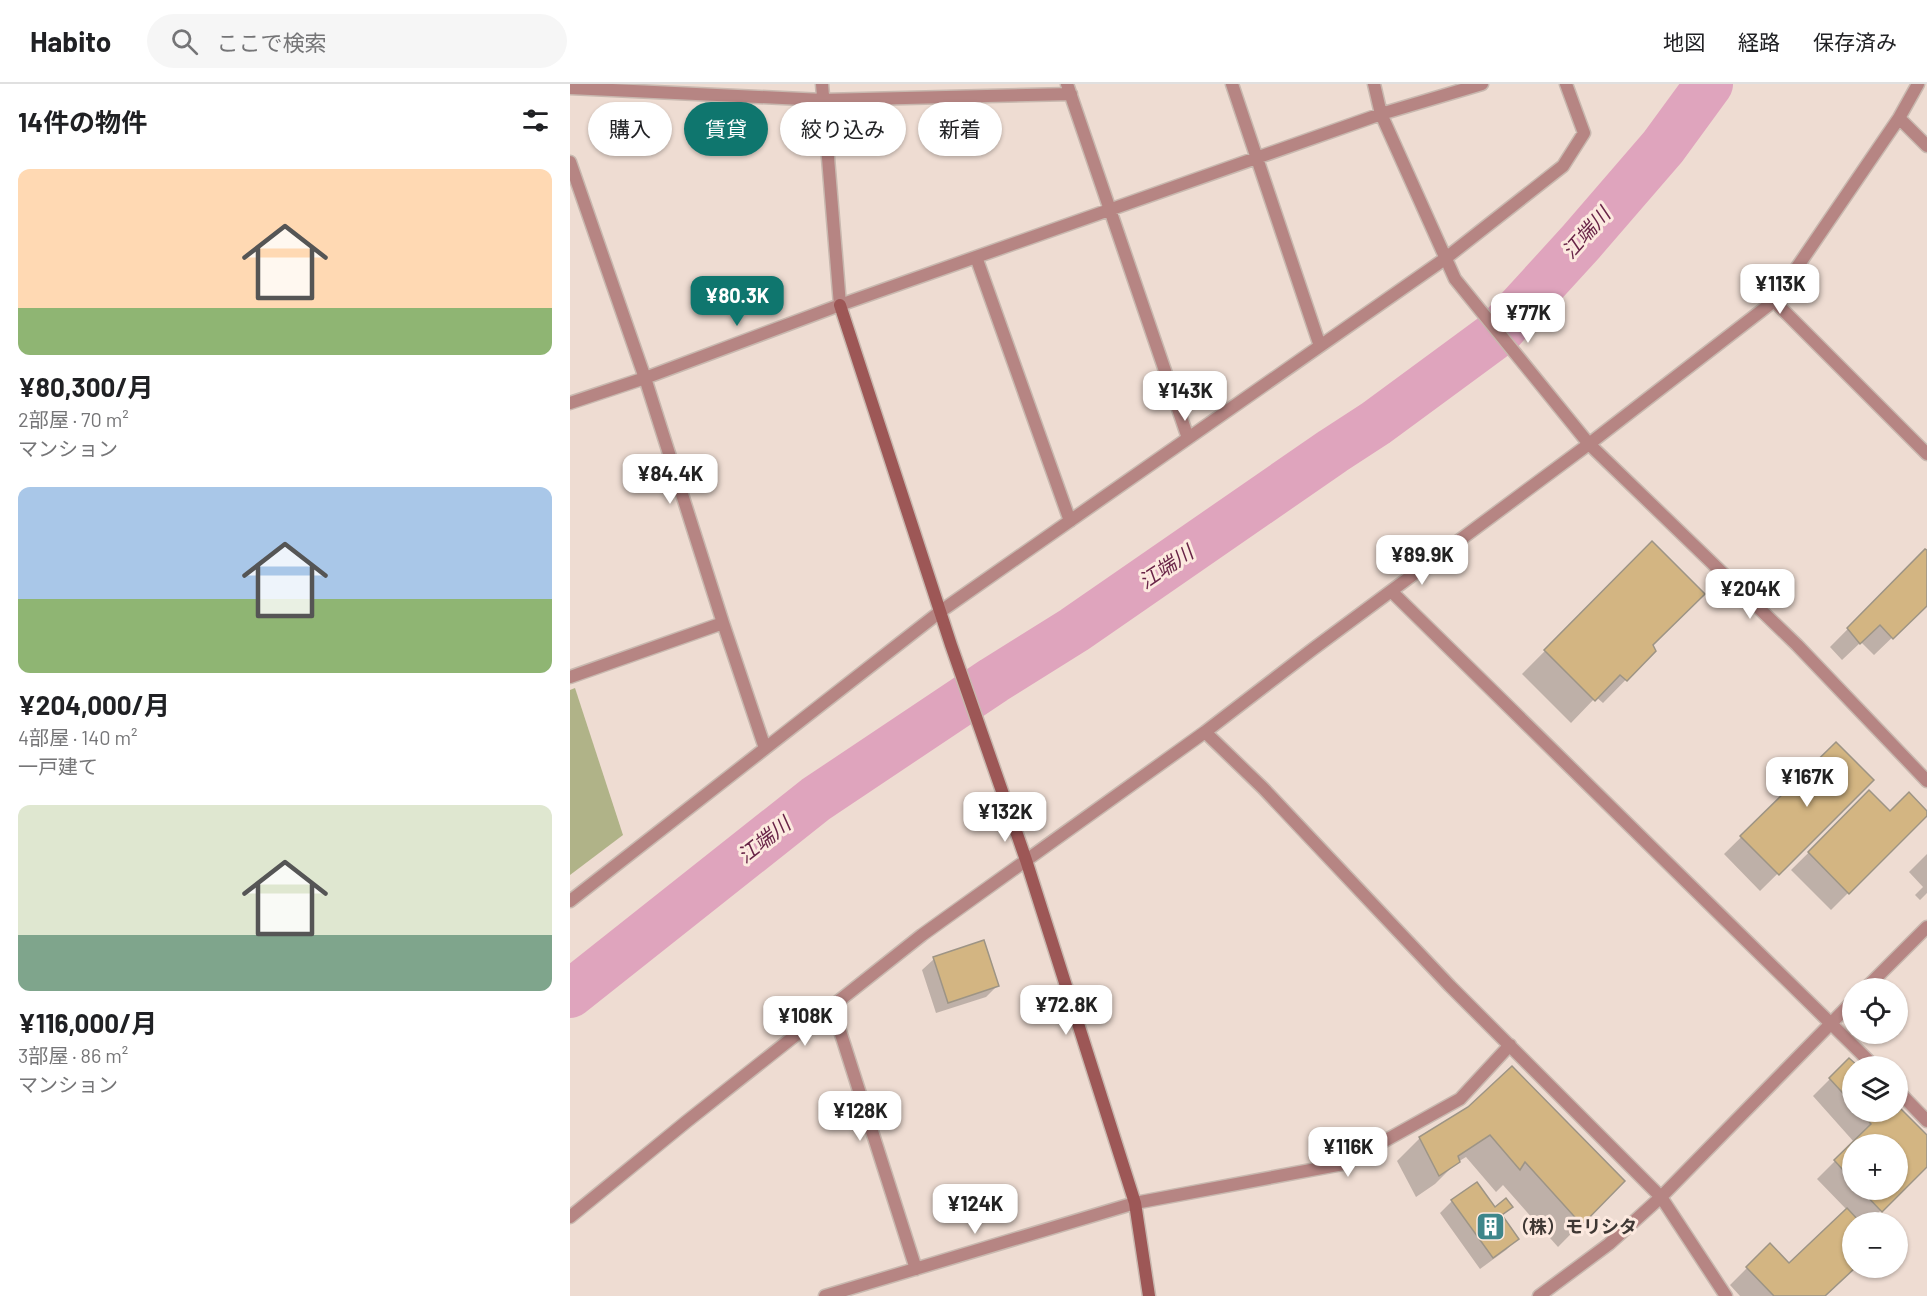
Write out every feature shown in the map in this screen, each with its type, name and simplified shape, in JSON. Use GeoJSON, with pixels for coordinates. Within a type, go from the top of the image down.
{"type":"FeatureCollection","features":[{"type":"Feature","properties":{"kind":"street"},"geometry":{"type":"LineString","coordinates":[[822,84],[840,305],[951,645],[1012,817],[1135,1203],[1149,1296]]}},
{"type":"Feature","properties":{"kind":"street"},"geometry":{"type":"LineString","coordinates":[[1232,84],[1320,346]]}},
{"type":"Feature","properties":{"kind":"street"},"geometry":{"type":"LineString","coordinates":[[1374,84],[1382,114],[1455,279],[1589,444],[1797,645],[1927,781]]}},
{"type":"Feature","properties":{"kind":"street"},"geometry":{"type":"LineString","coordinates":[[570,403],[1256,158],[1382,114],[1482,84]]}},
{"type":"Feature","properties":{"kind":"street"},"geometry":{"type":"LineString","coordinates":[[570,901],[941,611],[1446,258],[1563,166],[1584,133],[1566,84]]}},
{"type":"Feature","properties":{"kind":"street"},"geometry":{"type":"LineString","coordinates":[[570,1218],[686,1122],[922,935],[1205,732],[1589,444],[1774,301],[1899,118],[1918,84]]}},
{"type":"Feature","properties":{"kind":"street"},"geometry":{"type":"LineString","coordinates":[[570,88],[823,100],[1069,89],[1188,438]]}},
{"type":"Feature","properties":{"kind":"street"},"geometry":{"type":"LineString","coordinates":[[1899,118],[1927,146]]}},
{"type":"Feature","properties":{"kind":"street"},"geometry":{"type":"LineString","coordinates":[[570,162],[645,378],[765,748]]}},
{"type":"Feature","properties":{"kind":"street"},"geometry":{"type":"LineString","coordinates":[[976,257],[1070,521]]}},
{"type":"Feature","properties":{"kind":"street"},"geometry":{"type":"LineString","coordinates":[[1774,301],[1927,454]]}},
{"type":"Feature","properties":{"kind":"street"},"geometry":{"type":"LineString","coordinates":[[1391,591],[1864,1056]]}},
{"type":"Feature","properties":{"kind":"street"},"geometry":{"type":"LineString","coordinates":[[570,677],[723,623]]}},
{"type":"Feature","properties":{"kind":"street"},"geometry":{"type":"LineString","coordinates":[[1205,732],[1263,788],[1442,977],[1661,1197],[1726,1296]]}},
{"type":"Feature","properties":{"kind":"street"},"geometry":{"type":"LineString","coordinates":[[1876,978],[1927,927]]}},
{"type":"Feature","properties":{"kind":"street"},"geometry":{"type":"LineString","coordinates":[[832,1006],[916,1269]]}},
{"type":"Feature","properties":{"kind":"street"},"geometry":{"type":"LineString","coordinates":[[1539,1296],[1609,1244],[1661,1197],[1842,1013]]}},
{"type":"Feature","properties":{"kind":"street"},"geometry":{"type":"LineString","coordinates":[[825,1296],[1135,1203],[1343,1164],[1460,1099],[1510,1044]]}},
{"type":"Feature","properties":{"kind":"street"},"geometry":{"type":"LineString","coordinates":[[1908,1101],[1927,1121]]}},
{"type":"Feature","properties":{"kind":"green space"},"geometry":{"type":"Polygon","coordinates":[[[575,688],[623,835],[570,875],[570,690],[575,688]]]}},
{"type":"Feature","properties":{"kind":"building"},"geometry":{"type":"Polygon","coordinates":[[[1652,541],[1705,594],[1653,645],[1656,651],[1627,681],[1620,675],[1595,701],[1544,650],[1652,541]]]}},
{"type":"Feature","properties":{"kind":"building"},"geometry":{"type":"Polygon","coordinates":[[[1925,549],[1927,550],[1927,606],[1893,639],[1880,625],[1860,644],[1847,628],[1925,549]]]}},
{"type":"Feature","properties":{"kind":"building"},"geometry":{"type":"Polygon","coordinates":[[[1836,742],[1874,780],[1779,875],[1740,836],[1836,742]]]}},
{"type":"Feature","properties":{"kind":"building"},"geometry":{"type":"Polygon","coordinates":[[[1869,790],[1890,811],[1909,792],[1927,811],[1927,816],[1849,894],[1808,852],[1869,790]]]}},
{"type":"Feature","properties":{"kind":"building"},"geometry":{"type":"Polygon","coordinates":[[[984,940],[999,986],[948,1003],[933,957],[984,940]]]}},
{"type":"Feature","properties":{"kind":"building"},"geometry":{"type":"Polygon","coordinates":[[[1842,1065],[1842,1092],[1829,1078],[1842,1065]]]}},
{"type":"Feature","properties":{"kind":"building"},"geometry":{"type":"Polygon","coordinates":[[[1512,1066],[1625,1181],[1582,1225],[1525,1162],[1520,1170],[1490,1135],[1458,1156],[1460,1162],[1439,1176],[1419,1137],[1468,1107],[1512,1066]]]}},
{"type":"Feature","properties":{"kind":"building"},"geometry":{"type":"Polygon","coordinates":[[[1908,1116],[1927,1135],[1927,1167],[1908,1186],[1908,1134],[1861,1134],[1871,1124],[1869,1122],[1908,1122],[1908,1116]]]}},
{"type":"Feature","properties":{"kind":"building"},"geometry":{"type":"Polygon","coordinates":[[[1842,1152],[1842,1169],[1834,1160],[1842,1152]]]}},
{"type":"Feature","properties":{"kind":"building","name":"（株）モリシタ"},"geometry":{"type":"Polygon","coordinates":[[[1477,1182],[1495,1207],[1506,1198],[1513,1207],[1502,1215],[1519,1239],[1493,1258],[1451,1200],[1477,1182]]]}},
{"type":"Feature","properties":{"kind":"building"},"geometry":{"type":"Polygon","coordinates":[[[1871,1200],[1894,1200],[1882,1212],[1871,1200]]]}},
{"type":"Feature","properties":{"kind":"building"},"geometry":{"type":"Polygon","coordinates":[[[1842,1213],[1842,1278],[1844,1278],[1825,1296],[1774,1296],[1746,1267],[1770,1243],[1789,1263],[1842,1213]]]}},
{"type":"Feature","properties":{"kind":"waterway","name":"江端川"},"geometry":{"type":"LineString","coordinates":[[570,994],[816,799],[994,680],[1074,630],[1376,423],[1497,334],[1663,147],[1709,84]]}},
{"type":"Feature","properties":{"kind":"place","name":"（株）モリシタ"},"geometry":{"type":"Point","coordinates":[1490,1227]}}]}
